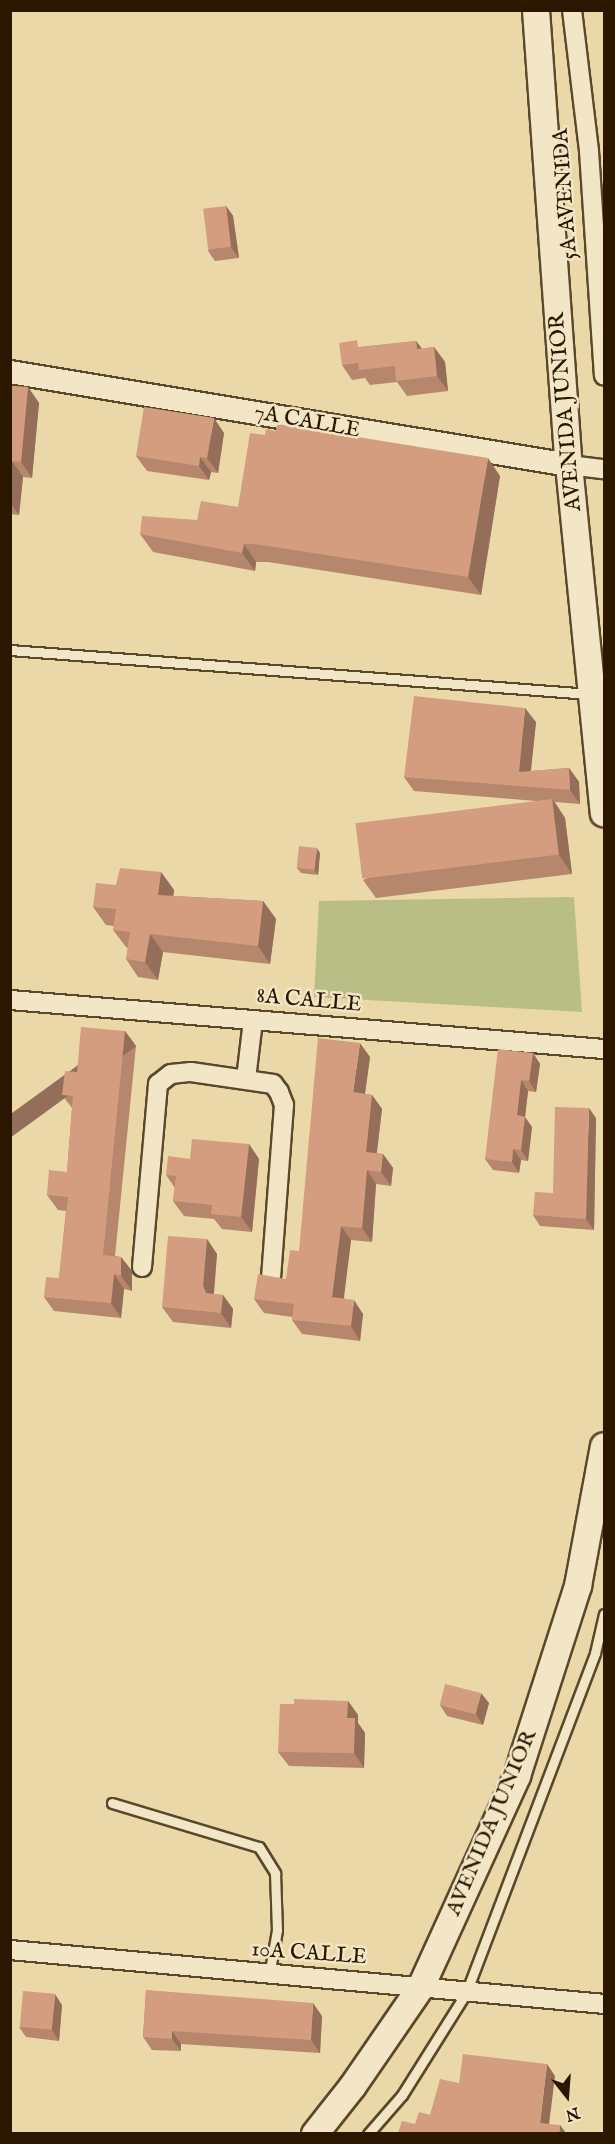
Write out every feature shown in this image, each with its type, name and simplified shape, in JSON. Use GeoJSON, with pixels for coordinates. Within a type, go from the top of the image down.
{"type":"FeatureCollection","features":[{"type":"Feature","properties":{"kind":"main road","name":"AVENIDA JUNIOR"},"geometry":{"type":"LineString","coordinates":[[537,10],[569,465],[604,813]]}},
{"type":"Feature","properties":{"kind":"main road","name":"AVENIDA JUNIOR"},"geometry":{"type":"LineString","coordinates":[[315,2133],[353,2086],[421,1987],[517,1776],[578,1586],[604,1446]]}},
{"type":"Feature","properties":{"kind":"street","name":"5A AVENIDA"},"geometry":{"type":"LineString","coordinates":[[572,10],[597,152],[604,375]]}},
{"type":"Feature","properties":{"kind":"street","name":"7A CALLE"},"geometry":{"type":"LineString","coordinates":[[10,372],[604,469]]}},
{"type":"Feature","properties":{"kind":"street","name":"8A CALLE"},"geometry":{"type":"LineString","coordinates":[[10,1000],[604,1049]]}},
{"type":"Feature","properties":{"kind":"street"},"geometry":{"type":"LineString","coordinates":[[246,1079],[253,1020]]}},
{"type":"Feature","properties":{"kind":"street"},"geometry":{"type":"LineString","coordinates":[[142,1268],[158,1084],[171,1074],[191,1072],[273,1084],[284,1105],[271,1276]]}},
{"type":"Feature","properties":{"kind":"street","name":"10A CALLE"},"geometry":{"type":"LineString","coordinates":[[10,1950],[269,1976],[421,1987],[466,1994],[604,2004]]}},
{"type":"Feature","properties":{"kind":"lane"},"geometry":{"type":"LineString","coordinates":[[10,650],[592,694]]}},
{"type":"Feature","properties":{"kind":"lane"},"geometry":{"type":"LineString","coordinates":[[368,2133],[402,2095],[466,1994],[595,1653],[604,1614]]}},
{"type":"Feature","properties":{"kind":"lane"},"geometry":{"type":"LineString","coordinates":[[112,1803],[259,1847],[275,1873],[277,1930],[269,1976]]}},
{"type":"Feature","properties":{"kind":"green space"},"geometry":{"type":"Polygon","coordinates":[[[574,897],[582,1012],[314,997],[319,901],[574,897]]]}},
{"type":"Feature","properties":{"kind":"building"},"geometry":{"type":"Polygon","coordinates":[[[226,206],[231,247],[208,249],[203,209],[226,206]]]}},
{"type":"Feature","properties":{"kind":"building"},"geometry":{"type":"Polygon","coordinates":[[[357,340],[358,347],[416,341],[417,349],[434,347],[437,376],[396,381],[395,366],[359,370],[358,363],[342,365],[339,343],[357,340]]]}},
{"type":"Feature","properties":{"kind":"building"},"geometry":{"type":"Polygon","coordinates":[[[10,386],[28,387],[21,462],[12,461],[10,473],[10,386]]]}},
{"type":"Feature","properties":{"kind":"building"},"geometry":{"type":"Polygon","coordinates":[[[144,407],[214,418],[207,458],[200,457],[199,466],[136,456],[144,407]]]}},
{"type":"Feature","properties":{"kind":"building"},"geometry":{"type":"Polygon","coordinates":[[[277,424],[488,458],[468,577],[255,544],[244,544],[242,553],[140,534],[142,516],[197,520],[201,501],[238,507],[250,433],[265,435],[266,429],[276,431],[277,424]]]}},
{"type":"Feature","properties":{"kind":"building"},"geometry":{"type":"Polygon","coordinates":[[[414,696],[525,708],[519,772],[569,768],[570,790],[404,777],[414,696]]]}},
{"type":"Feature","properties":{"kind":"building"},"geometry":{"type":"Polygon","coordinates":[[[552,799],[559,855],[362,879],[355,823],[552,799]]]}},
{"type":"Feature","properties":{"kind":"building"},"geometry":{"type":"Polygon","coordinates":[[[299,846],[317,848],[315,870],[297,868],[299,846]]]}},
{"type":"Feature","properties":{"kind":"building"},"geometry":{"type":"Polygon","coordinates":[[[120,868],[161,872],[158,895],[263,901],[258,946],[150,934],[145,962],[126,959],[130,932],[113,930],[116,909],[93,907],[96,883],[116,885],[120,868]]]}},
{"type":"Feature","properties":{"kind":"building"},"geometry":{"type":"Polygon","coordinates":[[[81,1027],[125,1031],[103,1255],[121,1257],[121,1276],[114,1274],[111,1303],[44,1297],[46,1277],[59,1278],[68,1197],[47,1195],[49,1170],[67,1172],[73,1096],[62,1095],[65,1071],[77,1072],[81,1027]]]}},
{"type":"Feature","properties":{"kind":"building"},"geometry":{"type":"Polygon","coordinates":[[[318,1038],[360,1043],[353,1092],[372,1095],[366,1152],[383,1154],[381,1172],[367,1170],[362,1228],[341,1226],[332,1297],[354,1300],[351,1326],[292,1320],[294,1304],[254,1299],[258,1274],[286,1279],[290,1250],[299,1251],[318,1038]]]}},
{"type":"Feature","properties":{"kind":"building"},"geometry":{"type":"Polygon","coordinates":[[[498,1049],[533,1053],[529,1081],[521,1080],[517,1115],[525,1117],[521,1150],[513,1149],[512,1162],[485,1159],[498,1049]]]}},
{"type":"Feature","properties":{"kind":"building"},"geometry":{"type":"Polygon","coordinates":[[[555,1107],[589,1108],[586,1219],[533,1215],[535,1192],[553,1193],[555,1107]]]}},
{"type":"Feature","properties":{"kind":"building"},"geometry":{"type":"Polygon","coordinates":[[[192,1139],[249,1144],[241,1217],[211,1214],[212,1205],[173,1201],[176,1176],[166,1175],[168,1156],[190,1159],[192,1139]]]}},
{"type":"Feature","properties":{"kind":"building"},"geometry":{"type":"Polygon","coordinates":[[[168,1236],[207,1239],[203,1286],[206,1293],[223,1295],[221,1313],[162,1307],[168,1236]]]}},
{"type":"Feature","properties":{"kind":"building"},"geometry":{"type":"Polygon","coordinates":[[[445,1684],[481,1693],[476,1714],[440,1705],[445,1684]]]}},
{"type":"Feature","properties":{"kind":"building"},"geometry":{"type":"Polygon","coordinates":[[[294,1699],[348,1701],[347,1718],[355,1718],[354,1753],[278,1752],[280,1704],[294,1704],[294,1699]]]}},
{"type":"Feature","properties":{"kind":"building"},"geometry":{"type":"Polygon","coordinates":[[[146,1990],[313,2003],[311,2040],[172,2031],[172,2039],[143,2037],[146,1990]]]}},
{"type":"Feature","properties":{"kind":"building"},"geometry":{"type":"Polygon","coordinates":[[[23,1991],[55,1994],[52,2030],[20,2027],[23,1991]]]}},
{"type":"Feature","properties":{"kind":"building"},"geometry":{"type":"Polygon","coordinates":[[[463,2054],[547,2064],[540,2123],[560,2125],[559,2133],[398,2133],[402,2121],[415,2124],[419,2112],[430,2115],[440,2079],[459,2083],[463,2054]]]}}]}
